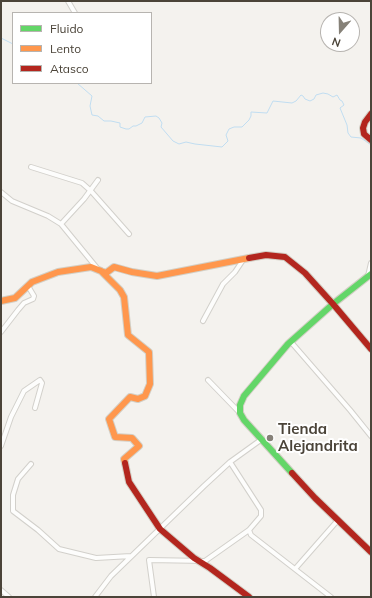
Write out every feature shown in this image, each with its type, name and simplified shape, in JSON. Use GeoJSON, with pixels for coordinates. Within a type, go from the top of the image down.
{"type":"FeatureCollection","features":[{"type":"Feature","properties":{"kind":"street"},"geometry":{"type":"LineString","coordinates":[[68,1],[74,12]]}},
{"type":"Feature","properties":{"kind":"street"},"geometry":{"type":"LineString","coordinates":[[370,140],[364,134],[363,128],[365,122],[371,114]]}},
{"type":"Feature","properties":{"kind":"street"},"geometry":{"type":"LineString","coordinates":[[31,167],[82,183],[129,234]]}},
{"type":"Feature","properties":{"kind":"street"},"geometry":{"type":"LineString","coordinates":[[60,224],[91,191],[98,180]]}},
{"type":"Feature","properties":{"kind":"street"},"geometry":{"type":"LineString","coordinates":[[1,192],[12,201],[48,216],[60,224],[100,270],[120,290],[124,297],[124,312],[128,335],[148,352],[150,384],[145,396],[138,399],[130,397],[109,419],[115,437],[132,438],[139,446],[124,459],[129,482],[160,529],[194,558],[249,597]]}},
{"type":"Feature","properties":{"kind":"street"},"geometry":{"type":"LineString","coordinates":[[1,301],[16,298],[32,282],[58,272],[91,267],[106,273],[114,267],[132,272],[157,276],[266,255],[285,257],[305,273],[371,349]]}},
{"type":"Feature","properties":{"kind":"street"},"geometry":{"type":"LineString","coordinates":[[203,321],[222,284],[235,272],[243,259]]}},
{"type":"Feature","properties":{"kind":"street"},"geometry":{"type":"LineString","coordinates":[[240,414],[240,405],[244,396],[291,342],[333,304],[369,275],[371,263]]}},
{"type":"Feature","properties":{"kind":"street"},"geometry":{"type":"LineString","coordinates":[[1,332],[21,306],[33,299],[34,296],[28,286]]}},
{"type":"Feature","properties":{"kind":"street"},"geometry":{"type":"LineString","coordinates":[[291,342],[371,436]]}},
{"type":"Feature","properties":{"kind":"street"},"geometry":{"type":"LineString","coordinates":[[1,446],[11,417],[24,391],[40,380],[42,383],[35,408]]}},
{"type":"Feature","properties":{"kind":"street"},"geometry":{"type":"LineString","coordinates":[[208,380],[315,498],[364,547],[371,552]]}},
{"type":"Feature","properties":{"kind":"street"},"geometry":{"type":"LineString","coordinates":[[95,597],[111,576],[204,486],[230,462],[262,439]]}},
{"type":"Feature","properties":{"kind":"street"},"geometry":{"type":"LineString","coordinates":[[154,597],[149,560],[205,561],[248,530],[261,516],[261,510],[230,462]]}},
{"type":"Feature","properties":{"kind":"street"},"geometry":{"type":"LineString","coordinates":[[31,464],[18,479],[13,495],[13,511],[38,530],[59,549],[96,558],[131,556]]}},
{"type":"Feature","properties":{"kind":"street"},"geometry":{"type":"LineString","coordinates":[[295,569],[338,520]]}},
{"type":"Feature","properties":{"kind":"street"},"geometry":{"type":"LineString","coordinates":[[248,530],[252,535],[331,597]]}},
{"type":"Feature","properties":{"kind":"street"},"geometry":{"type":"LineString","coordinates":[[1,590],[9,597]]}},
{"type":"Feature","properties":{"kind":"waterway"},"geometry":{"type":"LineString","coordinates":[[1,38],[12,44]]}},
{"type":"Feature","properties":{"kind":"waterway"},"geometry":{"type":"LineString","coordinates":[[78,84],[92,96],[90,106],[92,115],[98,116],[104,121],[120,123],[120,127],[129,129],[142,123],[145,117],[156,116],[162,123],[161,127],[173,141],[179,144],[186,142],[222,147],[228,141],[226,135],[229,129],[234,127],[242,127],[249,120],[251,112],[267,113],[273,101],[292,103],[301,95],[310,101],[314,99],[316,95],[323,93],[333,97],[337,95],[344,105],[340,108],[347,125],[348,133],[351,137],[361,138],[371,145]]}},
{"type":"Feature","properties":{"kind":"traffic: fast"},"geometry":{"type":"LineString","coordinates":[[292,473],[244,420],[240,413],[240,405],[244,396],[288,344],[333,304],[371,274]]}},
{"type":"Feature","properties":{"kind":"traffic: slow"},"geometry":{"type":"LineString","coordinates":[[1,301],[15,298],[32,282],[58,272],[91,267],[106,273],[114,267],[132,272],[157,276],[249,258]]}},
{"type":"Feature","properties":{"kind":"traffic: slow"},"geometry":{"type":"LineString","coordinates":[[101,271],[120,290],[124,297],[128,335],[149,352],[150,384],[145,396],[138,399],[130,397],[109,419],[115,437],[132,438],[139,446],[124,459],[125,463]]}},
{"type":"Feature","properties":{"kind":"traffic: jam"},"geometry":{"type":"LineString","coordinates":[[371,114],[365,122],[363,128],[364,134],[371,140]]}},
{"type":"Feature","properties":{"kind":"traffic: jam"},"geometry":{"type":"LineString","coordinates":[[249,258],[266,255],[285,257],[305,273],[371,349]]}},
{"type":"Feature","properties":{"kind":"traffic: jam"},"geometry":{"type":"LineString","coordinates":[[125,463],[129,482],[160,529],[194,558],[249,597]]}},
{"type":"Feature","properties":{"kind":"traffic: jam"},"geometry":{"type":"LineString","coordinates":[[292,473],[315,498],[371,552]]}},
{"type":"Feature","properties":{"kind":"place","name":"Tienda Alejandrita"},"geometry":{"type":"Point","coordinates":[270,438]}}]}
